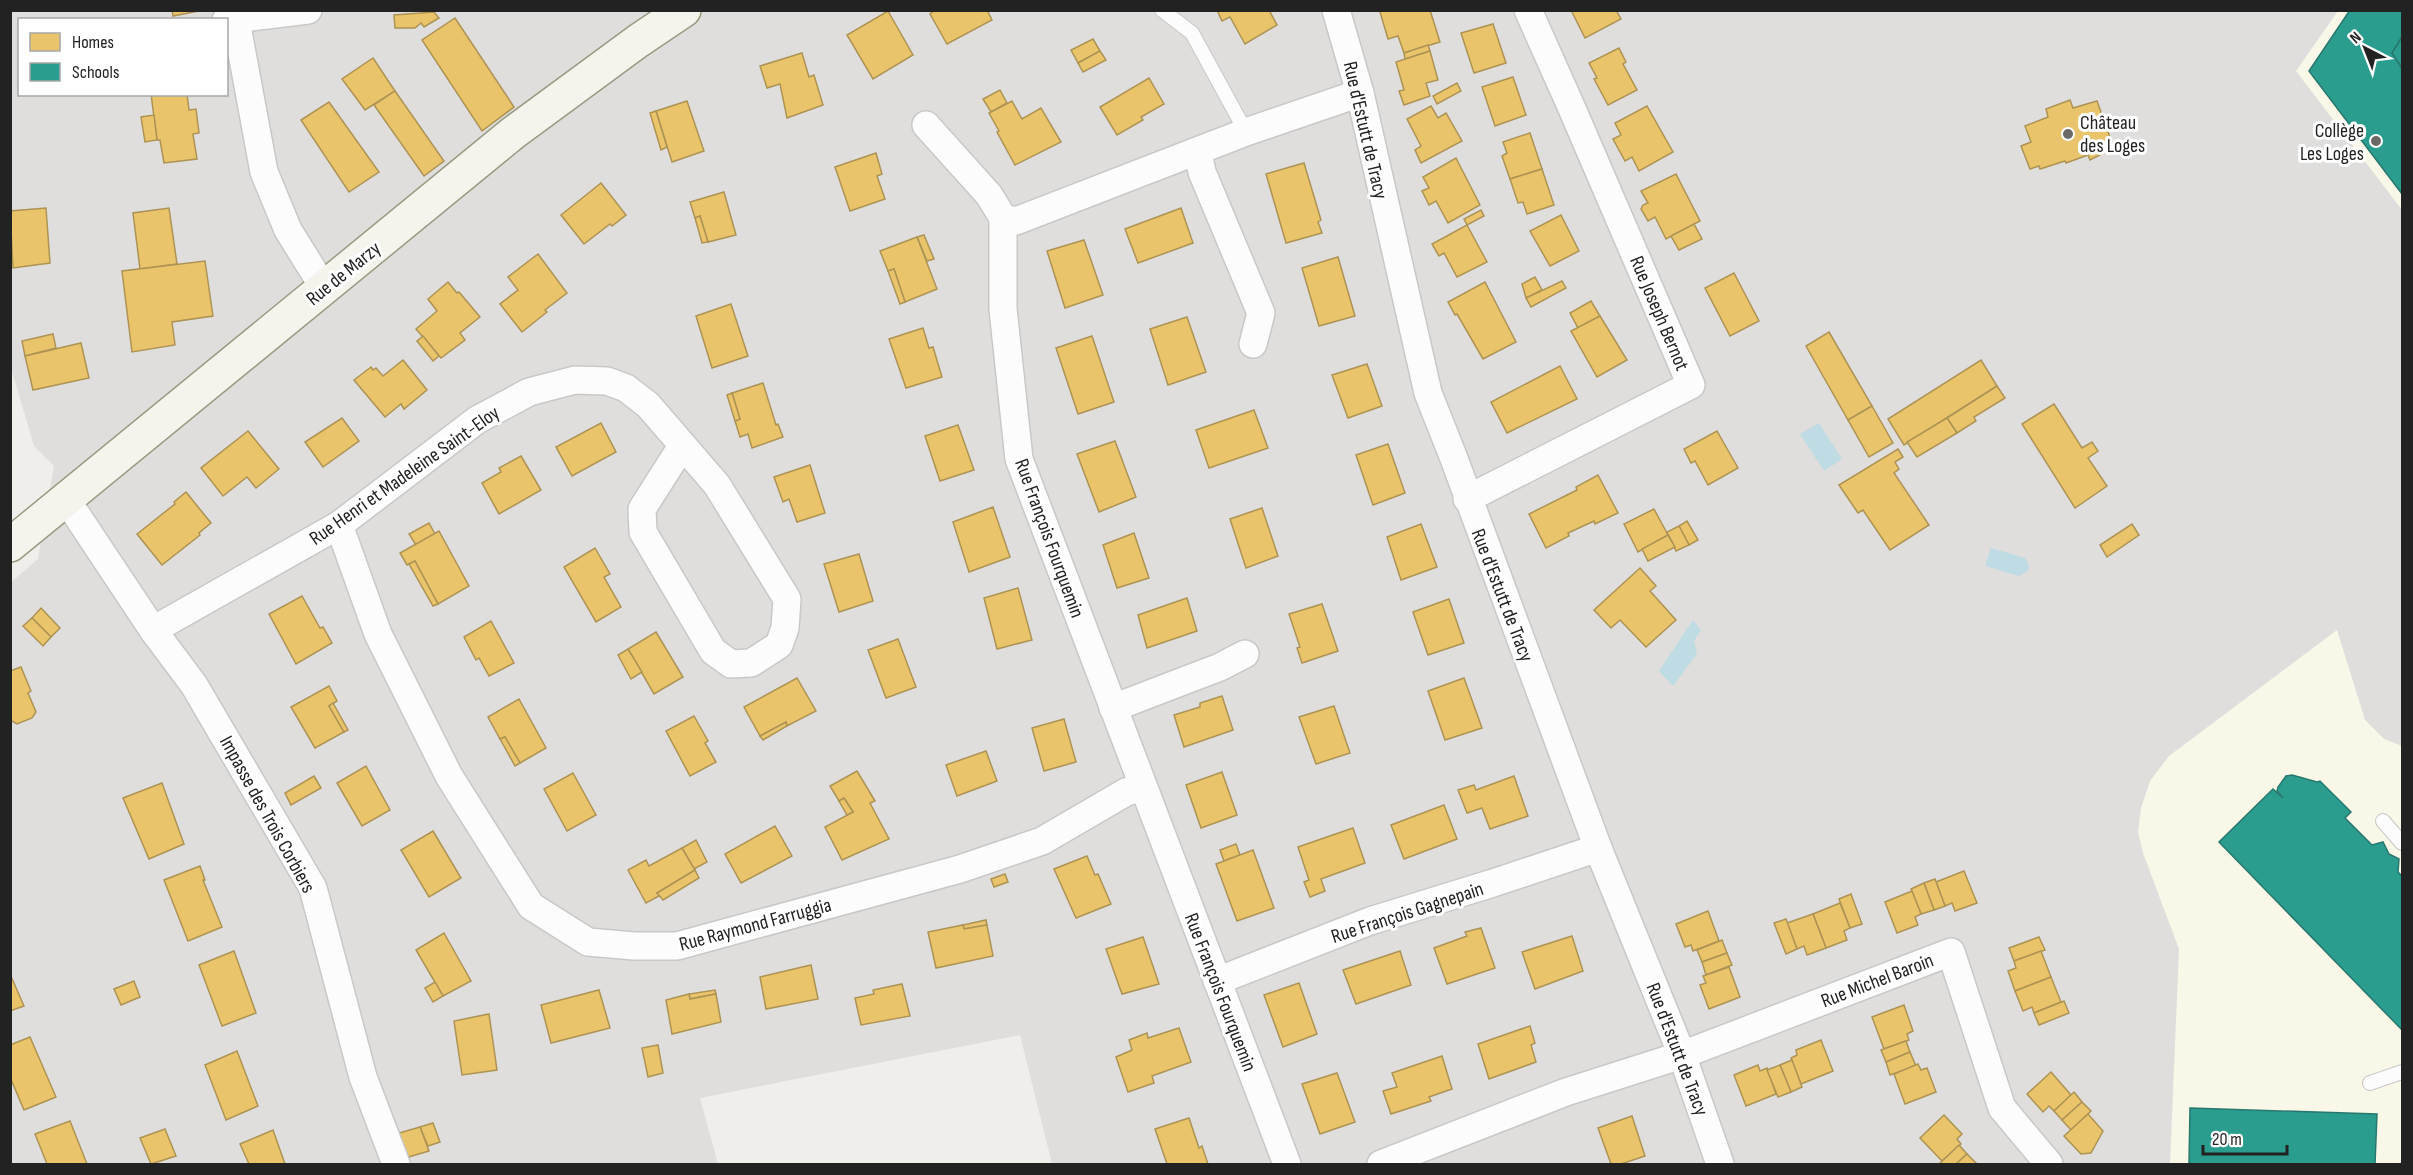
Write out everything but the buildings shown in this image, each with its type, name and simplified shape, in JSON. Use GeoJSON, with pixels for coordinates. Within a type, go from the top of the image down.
{"type":"FeatureCollection","features":[{"type":"Feature","properties":{"kind":"main road","name":"Rue de Marzy"},"geometry":{"type":"LineString","coordinates":[[10,545],[513,134],[638,41],[684,10]]}},
{"type":"Feature","properties":{"kind":"street"},"geometry":{"type":"LineString","coordinates":[[308,10],[232,16],[264,172],[288,231],[324,288]]}},
{"type":"Feature","properties":{"kind":"street","name":"Rue d'Estutt de Tracy"},"geometry":{"type":"LineString","coordinates":[[1336,10],[1360,93],[1428,393],[1598,848],[1682,1055],[1720,1164]]}},
{"type":"Feature","properties":{"kind":"street","name":"Rue Joseph Bernot"},"geometry":{"type":"LineString","coordinates":[[1467,500],[1691,385],[1528,10]]}},
{"type":"Feature","properties":{"kind":"street"},"geometry":{"type":"LineString","coordinates":[[927,125],[989,195],[1003,218],[1017,220],[1246,132],[1360,93]]}},
{"type":"Feature","properties":{"kind":"street"},"geometry":{"type":"LineString","coordinates":[[1198,152],[1202,172],[1261,314],[1253,344]]}},
{"type":"Feature","properties":{"kind":"street","name":"Rue François Fourquemin"},"geometry":{"type":"LineString","coordinates":[[1003,218],[1003,309],[1019,459],[1287,1164]]}},
{"type":"Feature","properties":{"kind":"street","name":"Rue Henri et Madeleine Saint-Eloy"},"geometry":{"type":"LineString","coordinates":[[153,630],[339,525],[477,420],[530,392],[575,380],[607,381],[626,387],[648,405],[717,484],[787,600],[785,628],[779,645],[752,663],[731,664],[713,651],[643,532],[642,509],[682,446]]}},
{"type":"Feature","properties":{"kind":"street","name":"Impasse des Trois Corbiers"},"geometry":{"type":"LineString","coordinates":[[66,499],[153,630],[194,685],[314,888],[363,1077],[396,1164]]}},
{"type":"Feature","properties":{"kind":"street","name":"Rue Raymond Farruggia"},"geometry":{"type":"LineString","coordinates":[[339,525],[378,634],[449,776],[531,906],[588,942],[634,946],[677,946],[948,872],[1042,842],[1126,792],[1142,787]]}},
{"type":"Feature","properties":{"kind":"street"},"geometry":{"type":"LineString","coordinates":[[1113,708],[1209,671],[1245,654]]}},
{"type":"Feature","properties":{"kind":"street","name":"Rue François Gagnepain"},"geometry":{"type":"LineString","coordinates":[[1217,981],[1370,921],[1493,884],[1598,848]]}},
{"type":"Feature","properties":{"kind":"street","name":"Rue Michel Baroin"},"geometry":{"type":"LineString","coordinates":[[1682,1055],[1951,952],[2002,1108],[2049,1164]]}},
{"type":"Feature","properties":{"kind":"street"},"geometry":{"type":"LineString","coordinates":[[1381,1164],[1566,1092],[1682,1055]]}},
{"type":"Feature","properties":{"kind":"lane"},"geometry":{"type":"LineString","coordinates":[[1162,10],[1192,33],[1246,132]]}},
{"type":"Feature","properties":{"kind":"lane"},"geometry":{"type":"LineString","coordinates":[[2383,821],[2403,843]]}},
{"type":"Feature","properties":{"kind":"lane"},"geometry":{"type":"LineString","coordinates":[[2370,1083],[2403,1072]]}},
{"type":"Feature","properties":{"kind":"shaded area"},"geometry":{"type":"Polygon","coordinates":[[[11,11],[2402,11],[2402,1164],[1052,1164],[1020,1035],[700,1098],[718,1164],[11,1164],[10,583],[38,559],[54,466],[34,446],[11,368],[11,11]]]}},
{"type":"Feature","properties":{"kind":"shaded area","name":"Collège Les Loges"},"geometry":{"type":"Polygon","coordinates":[[[2338,11],[2402,11],[2402,210],[2296,71],[2338,11]]]}},
{"type":"Feature","properties":{"kind":"shaded area"},"geometry":{"type":"Polygon","coordinates":[[[2337,630],[2365,720],[2384,739],[2402,746],[2402,1164],[2170,1164],[2179,949],[2143,853],[2138,832],[2141,808],[2150,781],[2169,756],[2337,630]]]}},
{"type":"Feature","properties":{"kind":"water"},"geometry":{"type":"Polygon","coordinates":[[[1819,423],[1842,459],[1824,471],[1800,434],[1819,423]]]}},
{"type":"Feature","properties":{"kind":"water"},"geometry":{"type":"Polygon","coordinates":[[[1991,548],[2025,558],[2029,565],[2028,571],[2019,576],[1985,566],[1991,548]]]}},
{"type":"Feature","properties":{"kind":"water"},"geometry":{"type":"Polygon","coordinates":[[[1693,620],[1701,630],[1694,641],[1697,654],[1673,686],[1659,671],[1693,620]]]}},
{"type":"Feature","properties":{"kind":"place","name":"Château des Loges"},"geometry":{"type":"Point","coordinates":[2068,134]}},
{"type":"Feature","properties":{"kind":"place","name":"Collège Les Loges"},"geometry":{"type":"Point","coordinates":[2376,141]}}]}
